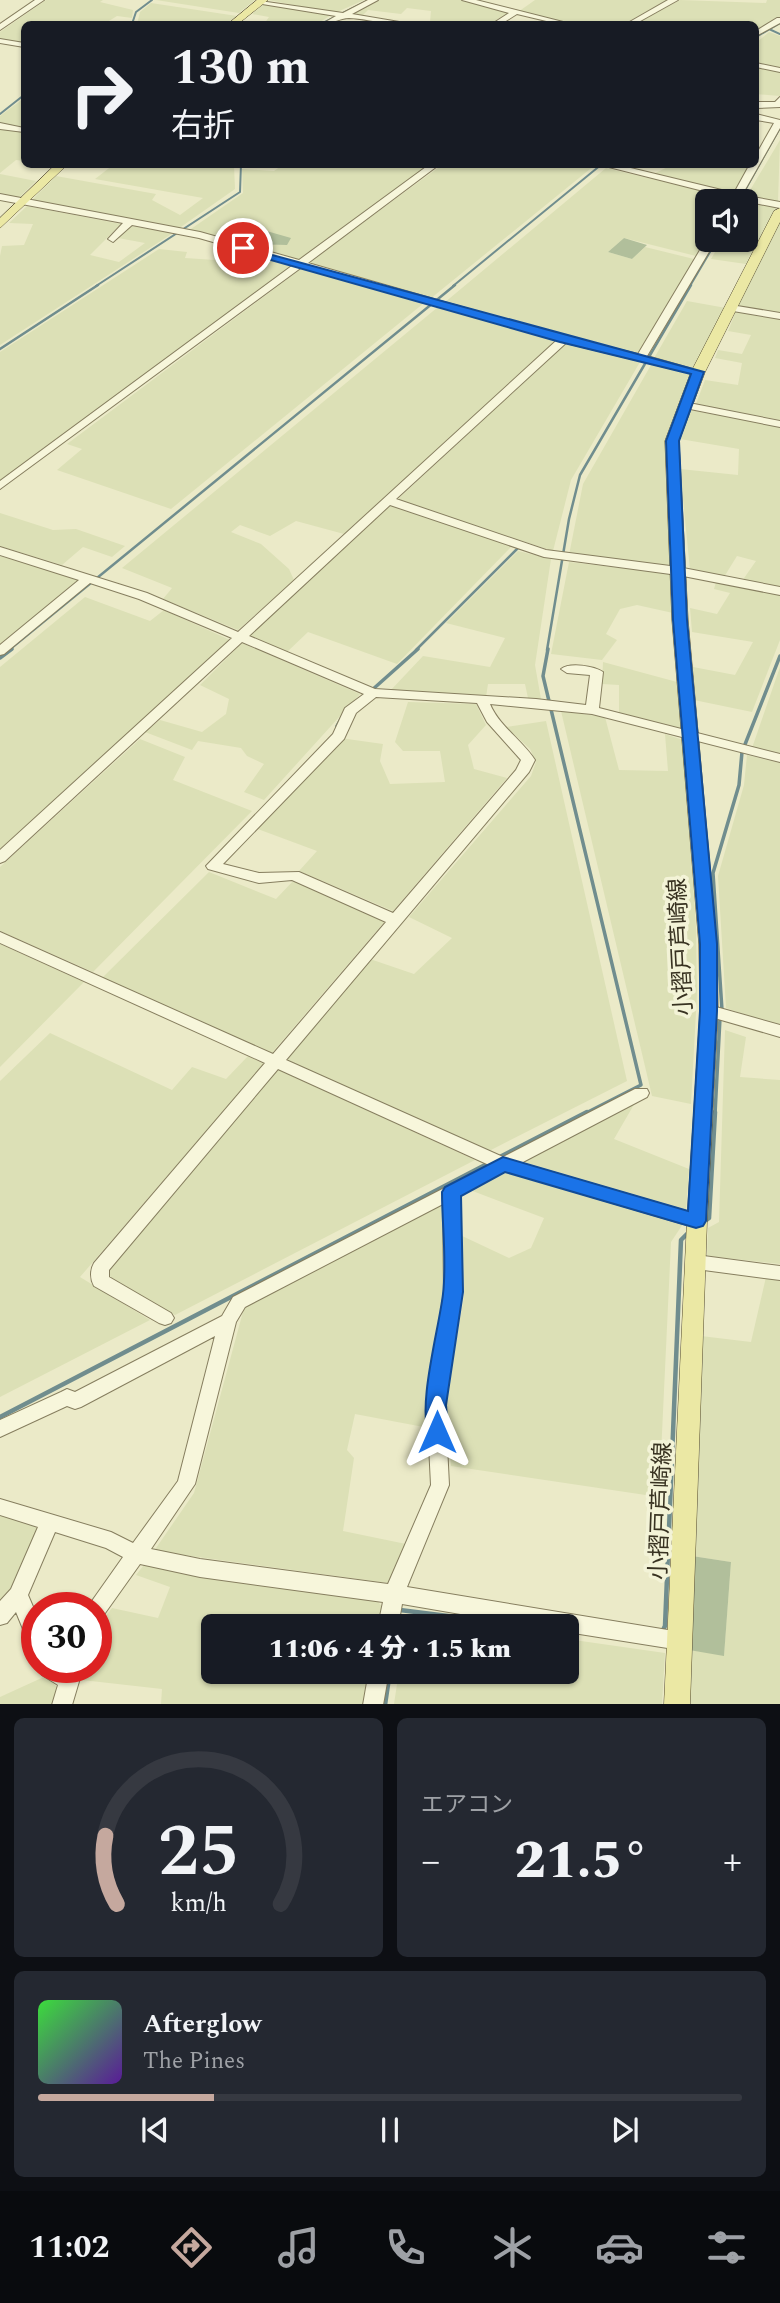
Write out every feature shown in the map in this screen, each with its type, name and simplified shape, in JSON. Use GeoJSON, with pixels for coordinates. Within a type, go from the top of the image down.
{"type":"FeatureCollection","features":[{"type":"Feature","properties":{"kind":"main road"},"geometry":{"type":"LineString","coordinates":[[237,21],[262,1]]}},
{"type":"Feature","properties":{"kind":"main road"},"geometry":{"type":"LineString","coordinates":[[0,224],[59,168]]}},
{"type":"Feature","properties":{"kind":"main road","name":"小摺戸芦崎線"},"geometry":{"type":"LineString","coordinates":[[677,1704],[696,1221],[709,1011],[708,944],[689,736],[672,441],[698,372],[780,211]]}},
{"type":"Feature","properties":{"kind":"street"},"geometry":{"type":"LineString","coordinates":[[0,28],[40,0]]}},
{"type":"Feature","properties":{"kind":"street"},"geometry":{"type":"LineString","coordinates":[[331,21],[374,0]]}},
{"type":"Feature","properties":{"kind":"street"},"geometry":{"type":"LineString","coordinates":[[466,0],[552,21]]}},
{"type":"Feature","properties":{"kind":"street"},"geometry":{"type":"LineString","coordinates":[[636,21],[674,0]]}},
{"type":"Feature","properties":{"kind":"street"},"geometry":{"type":"LineString","coordinates":[[262,1],[385,21]]}},
{"type":"Feature","properties":{"kind":"street"},"geometry":{"type":"LineString","coordinates":[[501,21],[514,13]]}},
{"type":"Feature","properties":{"kind":"street"},"geometry":{"type":"LineString","coordinates":[[759,32],[780,20]]}},
{"type":"Feature","properties":{"kind":"street"},"geometry":{"type":"LineString","coordinates":[[0,41],[21,44]]}},
{"type":"Feature","properties":{"kind":"street"},"geometry":{"type":"LineString","coordinates":[[759,66],[780,70]]}},
{"type":"Feature","properties":{"kind":"street"},"geometry":{"type":"LineString","coordinates":[[759,95],[780,99],[778,105],[759,105]]}},
{"type":"Feature","properties":{"kind":"street"},"geometry":{"type":"LineString","coordinates":[[759,118],[779,121],[759,158]]}},
{"type":"Feature","properties":{"kind":"street"},"geometry":{"type":"LineString","coordinates":[[0,126],[21,130]]}},
{"type":"Feature","properties":{"kind":"street"},"geometry":{"type":"LineString","coordinates":[[0,486],[431,168]]}},
{"type":"Feature","properties":{"kind":"street"},"geometry":{"type":"LineString","coordinates":[[616,168],[697,189]]}},
{"type":"Feature","properties":{"kind":"street"},"geometry":{"type":"LineString","coordinates":[[741,189],[754,168]]}},
{"type":"Feature","properties":{"kind":"street"},"geometry":{"type":"LineString","coordinates":[[0,197],[200,235],[564,339],[698,372]]}},
{"type":"Feature","properties":{"kind":"street"},"geometry":{"type":"LineString","coordinates":[[758,202],[780,205]]}},
{"type":"Feature","properties":{"kind":"street"},"geometry":{"type":"LineString","coordinates":[[113,239],[129,223]]}},
{"type":"Feature","properties":{"kind":"street"},"geometry":{"type":"LineString","coordinates":[[640,359],[704,252]]}},
{"type":"Feature","properties":{"kind":"street"},"geometry":{"type":"LineString","coordinates":[[731,308],[780,316]]}},
{"type":"Feature","properties":{"kind":"street"},"geometry":{"type":"LineString","coordinates":[[0,858],[564,339]]}},
{"type":"Feature","properties":{"kind":"street"},"geometry":{"type":"LineString","coordinates":[[684,405],[780,424]]}},
{"type":"Feature","properties":{"kind":"street"},"geometry":{"type":"LineString","coordinates":[[390,501],[544,553],[678,571],[780,591]]}},
{"type":"Feature","properties":{"kind":"street"},"geometry":{"type":"LineString","coordinates":[[0,551],[143,596],[373,692],[592,710],[780,758]]}},
{"type":"Feature","properties":{"kind":"street"},"geometry":{"type":"LineString","coordinates":[[0,651],[89,578]]}},
{"type":"Feature","properties":{"kind":"street"},"geometry":{"type":"LineString","coordinates":[[567,669],[597,672],[592,710]]}},
{"type":"Feature","properties":{"kind":"street"},"geometry":{"type":"LineString","coordinates":[[373,692],[350,711],[339,736],[214,866],[259,878],[294,875],[395,920]]}},
{"type":"Feature","properties":{"kind":"street"},"geometry":{"type":"LineString","coordinates":[[165,1318],[100,1281],[100,1268],[522,772],[528,760],[523,750],[488,720],[482,700]]}},
{"type":"Feature","properties":{"kind":"street"},"geometry":{"type":"LineString","coordinates":[[0,937],[503,1164],[696,1221]]}},
{"type":"Feature","properties":{"kind":"street"},"geometry":{"type":"LineString","coordinates":[[709,1011],[780,1031]]}},
{"type":"Feature","properties":{"kind":"street"},"geometry":{"type":"LineString","coordinates":[[109,1592],[186,1484],[228,1321],[239,1302],[641,1093]]}},
{"type":"Feature","properties":{"kind":"street"},"geometry":{"type":"LineString","coordinates":[[390,1614],[394,1594],[440,1485],[436,1405],[453,1292],[451,1192]]}},
{"type":"Feature","properties":{"kind":"street"},"geometry":{"type":"LineString","coordinates":[[696,1262],[780,1273]]}},
{"type":"Feature","properties":{"kind":"street"},"geometry":{"type":"LineString","coordinates":[[0,1429],[67,1396],[75,1401],[228,1321]]}},
{"type":"Feature","properties":{"kind":"street"},"geometry":{"type":"LineString","coordinates":[[0,1507],[111,1541],[137,1555],[200,1568],[394,1594],[680,1642]]}},
{"type":"Feature","properties":{"kind":"street"},"geometry":{"type":"LineString","coordinates":[[0,1616],[18,1595],[50,1522]]}},
{"type":"Feature","properties":{"kind":"street"},"geometry":{"type":"LineString","coordinates":[[18,1595],[21,1602]]}},
{"type":"Feature","properties":{"kind":"street"},"geometry":{"type":"LineString","coordinates":[[62,1704],[68,1683]]}},
{"type":"Feature","properties":{"kind":"street"},"geometry":{"type":"LineString","coordinates":[[373,1704],[377,1684]]}},
{"type":"Feature","properties":{"kind":"green space"},"geometry":{"type":"Polygon","coordinates":[[[46,0],[103,0],[100,2],[133,10],[132,18],[117,16],[109,21],[21,21],[21,42],[0,39],[0,32],[46,0]]]}},
{"type":"Feature","properties":{"kind":"green space"},"geometry":{"type":"Polygon","coordinates":[[[156,0],[255,0],[239,13],[156,0]]]}},
{"type":"Feature","properties":{"kind":"green space"},"geometry":{"type":"Polygon","coordinates":[[[268,0],[364,0],[335,13],[268,0]]]}},
{"type":"Feature","properties":{"kind":"green space"},"geometry":{"type":"Polygon","coordinates":[[[378,0],[462,0],[508,13],[495,21],[430,21],[431,11],[407,8],[401,14],[368,10],[361,17],[345,15],[378,0]]]}},
{"type":"Feature","properties":{"kind":"green space"},"geometry":{"type":"Polygon","coordinates":[[[535,0],[668,0],[630,21],[558,21],[518,12],[535,0]]]}},
{"type":"Feature","properties":{"kind":"green space"},"geometry":{"type":"Polygon","coordinates":[[[680,0],[766,3],[767,0],[780,0],[780,18],[759,30],[759,21],[641,21],[680,0]]]}},
{"type":"Feature","properties":{"kind":"green space"},"geometry":{"type":"Polygon","coordinates":[[[151,3],[237,16],[230,21],[138,21],[140,12],[151,3]]]}},
{"type":"Feature","properties":{"kind":"green space"},"geometry":{"type":"Polygon","coordinates":[[[263,4],[331,15],[322,21],[266,21],[269,17],[252,14],[263,4]]]}},
{"type":"Feature","properties":{"kind":"green space"},"geometry":{"type":"Polygon","coordinates":[[[769,32],[780,36],[780,69],[759,65],[759,40],[769,32]]]}},
{"type":"Feature","properties":{"kind":"green space"},"geometry":{"type":"Polygon","coordinates":[[[759,68],[780,72],[780,96],[759,94],[759,68]]]}},
{"type":"Feature","properties":{"kind":"green space"},"geometry":{"type":"Polygon","coordinates":[[[21,100],[21,128],[0,124],[0,116],[21,100]]]}},
{"type":"Feature","properties":{"kind":"green space"},"geometry":{"type":"Polygon","coordinates":[[[0,127],[21,130],[21,161],[16,160],[0,173],[0,127]]]}},
{"type":"Feature","properties":{"kind":"green space"},"geometry":{"type":"Polygon","coordinates":[[[780,140],[778,202],[758,199],[758,189],[751,189],[780,140]]]}},
{"type":"Feature","properties":{"kind":"green space"},"geometry":{"type":"Polygon","coordinates":[[[109,168],[234,168],[235,189],[178,229],[30,202],[56,176],[156,194],[152,200],[180,215],[203,198],[95,179],[109,168]]]}},
{"type":"Feature","properties":{"kind":"green space"},"geometry":{"type":"Polygon","coordinates":[[[278,168],[427,168],[297,262],[248,248],[251,244],[286,245],[256,228],[242,246],[188,231],[243,193],[242,169],[274,171],[278,168]]]}},
{"type":"Feature","properties":{"kind":"green space"},"geometry":{"type":"Polygon","coordinates":[[[438,168],[591,168],[430,299],[306,264],[438,168]]]}},
{"type":"Feature","properties":{"kind":"green space"},"geometry":{"type":"Polygon","coordinates":[[[606,168],[695,189],[695,252],[699,252],[696,256],[624,238],[608,252],[632,259],[645,247],[694,259],[637,356],[444,303],[606,168]]]}},
{"type":"Feature","properties":{"kind":"green space"},"geometry":{"type":"Polygon","coordinates":[[[666,168],[748,168],[736,189],[708,189],[651,175],[666,168]]]}},
{"type":"Feature","properties":{"kind":"green space"},"geometry":{"type":"Polygon","coordinates":[[[0,174],[36,181],[18,199],[0,194],[0,174]]]}},
{"type":"Feature","properties":{"kind":"green space"},"geometry":{"type":"Polygon","coordinates":[[[758,203],[777,206],[758,242],[758,203]]]}},
{"type":"Feature","properties":{"kind":"green space"},"geometry":{"type":"Polygon","coordinates":[[[27,206],[121,224],[90,255],[119,262],[145,243],[118,238],[131,226],[173,233],[0,345],[0,256],[2,246],[24,245],[33,224],[9,223],[27,206]]]}},
{"type":"Feature","properties":{"kind":"green space"},"geometry":{"type":"Polygon","coordinates":[[[780,220],[780,314],[737,307],[780,220]]]}},
{"type":"Feature","properties":{"kind":"green space"},"geometry":{"type":"Polygon","coordinates":[[[256,228],[291,238],[287,245],[247,244],[256,228]]]}},
{"type":"Feature","properties":{"kind":"green space"},"geometry":{"type":"Polygon","coordinates":[[[624,238],[647,245],[632,259],[608,252],[624,238]]]}},
{"type":"Feature","properties":{"kind":"green space"},"geometry":{"type":"Polygon","coordinates":[[[220,245],[291,266],[0,481],[0,352],[159,249],[187,252],[185,258],[215,260],[220,245]]]}},
{"type":"Feature","properties":{"kind":"green space"},"geometry":{"type":"Polygon","coordinates":[[[715,252],[752,252],[746,264],[711,259],[715,252]]]}},
{"type":"Feature","properties":{"kind":"green space"},"geometry":{"type":"Polygon","coordinates":[[[302,268],[424,303],[171,509],[57,470],[82,449],[67,444],[302,268]]]}},
{"type":"Feature","properties":{"kind":"green space"},"geometry":{"type":"Polygon","coordinates":[[[687,301],[726,308],[695,368],[653,360],[687,301]]]}},
{"type":"Feature","properties":{"kind":"green space"},"geometry":{"type":"Polygon","coordinates":[[[438,307],[559,340],[344,534],[296,521],[270,536],[240,525],[231,532],[261,544],[289,569],[294,580],[238,630],[163,599],[172,588],[122,568],[438,307]]]}},
{"type":"Feature","properties":{"kind":"green space"},"geometry":{"type":"Polygon","coordinates":[[[736,311],[780,319],[780,420],[696,404],[705,380],[738,385],[742,363],[715,358],[718,350],[742,354],[751,335],[728,331],[736,311]]]}},
{"type":"Feature","properties":{"kind":"green space"},"geometry":{"type":"Polygon","coordinates":[[[566,343],[640,362],[571,480],[553,551],[397,500],[566,343]]]}},
{"type":"Feature","properties":{"kind":"green space"},"geometry":{"type":"Polygon","coordinates":[[[651,365],[693,374],[666,440],[665,469],[673,567],[569,555],[583,484],[651,365]]]}},
{"type":"Feature","properties":{"kind":"green space"},"geometry":{"type":"Polygon","coordinates":[[[690,410],[780,427],[780,588],[742,581],[756,561],[737,556],[724,577],[690,570],[680,469],[738,475],[739,449],[680,439],[690,410]]]}},
{"type":"Feature","properties":{"kind":"green space"},"geometry":{"type":"Polygon","coordinates":[[[391,505],[512,546],[397,664],[308,632],[287,652],[249,635],[391,505]]]}},
{"type":"Feature","properties":{"kind":"green space"},"geometry":{"type":"Polygon","coordinates":[[[0,513],[53,530],[76,529],[125,546],[112,557],[83,547],[62,565],[0,546],[0,513]]]}},
{"type":"Feature","properties":{"kind":"green space"},"geometry":{"type":"Polygon","coordinates":[[[518,551],[551,559],[535,665],[541,699],[528,698],[525,684],[488,684],[486,697],[390,691],[423,656],[490,667],[505,638],[446,623],[518,551]]]}},
{"type":"Feature","properties":{"kind":"green space"},"geometry":{"type":"Polygon","coordinates":[[[0,556],[81,580],[0,646],[0,556]]]}},
{"type":"Feature","properties":{"kind":"green space"},"geometry":{"type":"Polygon","coordinates":[[[569,562],[673,574],[673,613],[637,605],[620,609],[606,634],[617,640],[602,660],[551,654],[569,562]]]}},
{"type":"Feature","properties":{"kind":"green space"},"geometry":{"type":"Polygon","coordinates":[[[716,582],[780,595],[780,640],[752,712],[694,700],[693,667],[735,675],[753,642],[692,632],[690,608],[717,614],[730,593],[714,589],[716,582]]]}},
{"type":"Feature","properties":{"kind":"green space"},"geometry":{"type":"Polygon","coordinates":[[[85,597],[150,621],[164,610],[230,640],[0,851],[0,667],[85,597]]]}},
{"type":"Feature","properties":{"kind":"green space"},"geometry":{"type":"Polygon","coordinates":[[[242,643],[360,694],[264,800],[244,792],[264,764],[247,756],[241,748],[198,741],[192,750],[145,732],[160,720],[202,732],[226,714],[229,699],[200,685],[242,643]]]}},
{"type":"Feature","properties":{"kind":"green space"},"geometry":{"type":"Polygon","coordinates":[[[603,662],[677,682],[681,728],[619,713],[619,685],[602,684],[603,662]]]}},
{"type":"Feature","properties":{"kind":"green space"},"geometry":{"type":"Polygon","coordinates":[[[780,667],[780,754],[752,748],[780,667]]]}},
{"type":"Feature","properties":{"kind":"green space"},"geometry":{"type":"Polygon","coordinates":[[[408,702],[476,704],[486,725],[468,745],[474,769],[507,778],[393,911],[299,871],[317,851],[255,828],[340,738],[383,744],[380,761],[390,784],[445,782],[440,751],[403,751],[395,742],[408,702]]]}},
{"type":"Feature","properties":{"kind":"green space"},"geometry":{"type":"Polygon","coordinates":[[[561,711],[605,717],[619,770],[668,771],[665,734],[683,740],[696,927],[697,994],[691,1104],[652,1096],[561,711]]]}},
{"type":"Feature","properties":{"kind":"green space"},"geometry":{"type":"Polygon","coordinates":[[[546,721],[627,1081],[489,1151],[285,1060],[370,959],[414,974],[452,938],[409,917],[531,776],[536,762],[530,749],[506,727],[546,721]]]}},
{"type":"Feature","properties":{"kind":"green space"},"geometry":{"type":"Polygon","coordinates":[[[140,739],[185,757],[173,780],[252,811],[93,972],[0,931],[0,867],[140,739]]]}},
{"type":"Feature","properties":{"kind":"green space"},"geometry":{"type":"Polygon","coordinates":[[[747,755],[780,763],[780,1027],[726,1008],[718,876],[744,785],[747,755]]]}},
{"type":"Feature","properties":{"kind":"green space"},"geometry":{"type":"Polygon","coordinates":[[[209,872],[276,899],[293,881],[386,920],[270,1055],[102,978],[209,872]]]}},
{"type":"Feature","properties":{"kind":"green space"},"geometry":{"type":"Polygon","coordinates":[[[0,944],[84,982],[0,1067],[0,944]]]}},
{"type":"Feature","properties":{"kind":"green space"},"geometry":{"type":"Polygon","coordinates":[[[725,1030],[746,1037],[740,1077],[780,1080],[780,1264],[707,1256],[708,1228],[719,1222],[725,1030]]]}},
{"type":"Feature","properties":{"kind":"green space"},"geometry":{"type":"Polygon","coordinates":[[[50,1033],[172,1090],[192,1067],[226,1079],[248,1056],[264,1064],[80,1277],[150,1320],[0,1397],[0,1081],[50,1033]]]}},
{"type":"Feature","properties":{"kind":"green space"},"geometry":{"type":"Polygon","coordinates":[[[279,1070],[475,1160],[175,1315],[107,1279],[110,1269],[279,1070]]]}},
{"type":"Feature","properties":{"kind":"green space"},"geometry":{"type":"Polygon","coordinates":[[[636,1101],[614,1139],[689,1169],[686,1211],[520,1164],[636,1101]]]}},
{"type":"Feature","properties":{"kind":"green space"},"geometry":{"type":"Polygon","coordinates":[[[507,1172],[683,1224],[671,1242],[659,1497],[451,1466],[446,1401],[464,1296],[460,1235],[509,1258],[531,1248],[544,1218],[470,1190],[507,1172]]]}},
{"type":"Feature","properties":{"kind":"green space"},"geometry":{"type":"Polygon","coordinates":[[[443,1204],[445,1293],[427,1401],[429,1428],[355,1414],[347,1450],[354,1458],[343,1531],[406,1544],[388,1583],[154,1551],[194,1493],[244,1308],[443,1204]]]}},
{"type":"Feature","properties":{"kind":"green space"},"geometry":{"type":"Polygon","coordinates":[[[766,1277],[780,1279],[780,1704],[686,1704],[689,1650],[724,1655],[731,1562],[692,1556],[701,1336],[751,1342],[766,1277]]]}},
{"type":"Feature","properties":{"kind":"green space"},"geometry":{"type":"Polygon","coordinates":[[[0,1513],[41,1527],[18,1577],[0,1604],[0,1513]]]}},
{"type":"Feature","properties":{"kind":"green space"},"geometry":{"type":"Polygon","coordinates":[[[692,1556],[731,1562],[724,1656],[689,1650],[692,1556]]]}},
{"type":"Feature","properties":{"kind":"green space"},"geometry":{"type":"Polygon","coordinates":[[[144,1565],[376,1599],[383,1608],[382,1614],[201,1614],[201,1684],[370,1684],[366,1704],[161,1704],[162,1689],[109,1683],[112,1683],[112,1608],[158,1618],[170,1587],[136,1575],[144,1565]]]}},
{"type":"Feature","properties":{"kind":"green space"},"geometry":{"type":"Polygon","coordinates":[[[579,1641],[665,1653],[662,1704],[394,1704],[397,1684],[579,1684],[579,1641]]]}},
{"type":"Feature","properties":{"kind":"green space"},"geometry":{"type":"Polygon","coordinates":[[[31,1683],[53,1683],[58,1688],[53,1704],[0,1704],[0,1697],[31,1683]]]}},
{"type":"Feature","properties":{"kind":"waterway"},"geometry":{"type":"LineString","coordinates":[[133,21],[136,12],[152,0]]}},
{"type":"Feature","properties":{"kind":"waterway"},"geometry":{"type":"LineString","coordinates":[[327,21],[369,0]]}},
{"type":"Feature","properties":{"kind":"waterway"},"geometry":{"type":"LineString","coordinates":[[769,29],[780,23]]}},
{"type":"Feature","properties":{"kind":"waterway"},"geometry":{"type":"LineString","coordinates":[[759,35],[769,29]]}},
{"type":"Feature","properties":{"kind":"waterway"},"geometry":{"type":"LineString","coordinates":[[769,29],[780,34]]}},
{"type":"Feature","properties":{"kind":"waterway"},"geometry":{"type":"LineString","coordinates":[[0,114],[21,97]]}},
{"type":"Feature","properties":{"kind":"waterway"},"geometry":{"type":"LineString","coordinates":[[759,165],[780,128]]}},
{"type":"Feature","properties":{"kind":"waterway"},"geometry":{"type":"LineString","coordinates":[[96,286],[240,192],[241,168]]}},
{"type":"Feature","properties":{"kind":"waterway"},"geometry":{"type":"LineString","coordinates":[[453,286],[597,168]]}},
{"type":"Feature","properties":{"kind":"waterway"},"geometry":{"type":"LineString","coordinates":[[746,189],[758,168]]}},
{"type":"Feature","properties":{"kind":"waterway"},"geometry":{"type":"LineString","coordinates":[[690,286],[710,252]]}},
{"type":"Feature","properties":{"kind":"waterway"},"geometry":{"type":"LineString","coordinates":[[0,349],[98,285]]}},
{"type":"Feature","properties":{"kind":"waterway"},"geometry":{"type":"LineString","coordinates":[[9,650],[455,285]]}},
{"type":"Feature","properties":{"kind":"waterway"},"geometry":{"type":"LineString","coordinates":[[547,650],[569,519],[580,475],[691,285]]}},
{"type":"Feature","properties":{"kind":"waterway"},"geometry":{"type":"LineString","coordinates":[[416,650],[518,548]]}},
{"type":"Feature","properties":{"kind":"waterway"},"geometry":{"type":"LineString","coordinates":[[0,658],[12,649]]}},
{"type":"Feature","properties":{"kind":"waterway"},"geometry":{"type":"LineString","coordinates":[[372,690],[418,649]]}},
{"type":"Feature","properties":{"kind":"waterway"},"geometry":{"type":"LineString","coordinates":[[548,649],[543,676],[641,1085],[584,1114]]}},
{"type":"Feature","properties":{"kind":"waterway"},"geometry":{"type":"LineString","coordinates":[[722,1010],[713,873],[739,785],[742,752],[780,656]]}},
{"type":"Feature","properties":{"kind":"waterway"},"geometry":{"type":"LineString","coordinates":[[337,726],[345,712]]}},
{"type":"Feature","properties":{"kind":"waterway"},"geometry":{"type":"LineString","coordinates":[[715,1114],[720,1018]]}},
{"type":"Feature","properties":{"kind":"waterway"},"geometry":{"type":"LineString","coordinates":[[498,1158],[587,1112]]}},
{"type":"Feature","properties":{"kind":"waterway"},"geometry":{"type":"LineString","coordinates":[[705,1221],[709,1218],[715,1112]]}},
{"type":"Feature","properties":{"kind":"waterway"},"geometry":{"type":"LineString","coordinates":[[0,1417],[491,1162]]}},
{"type":"Feature","properties":{"kind":"waterway"},"geometry":{"type":"LineString","coordinates":[[662,1632],[665,1626],[681,1240],[690,1231]]}},
{"type":"Feature","properties":{"kind":"waterway"},"geometry":{"type":"LineString","coordinates":[[400,1610],[432,1614]]}},
{"type":"Feature","properties":{"kind":"waterway"},"geometry":{"type":"LineString","coordinates":[[385,1704],[388,1684]]}},
{"type":"Feature","properties":{"kind":"route"},"geometry":{"type":"LineString","coordinates":[[243,248],[564,339],[698,372],[672,441],[680,620],[708,944],[709,1011],[696,1221],[503,1164],[451,1192],[453,1292],[436,1405],[437,1432]]}}]}
